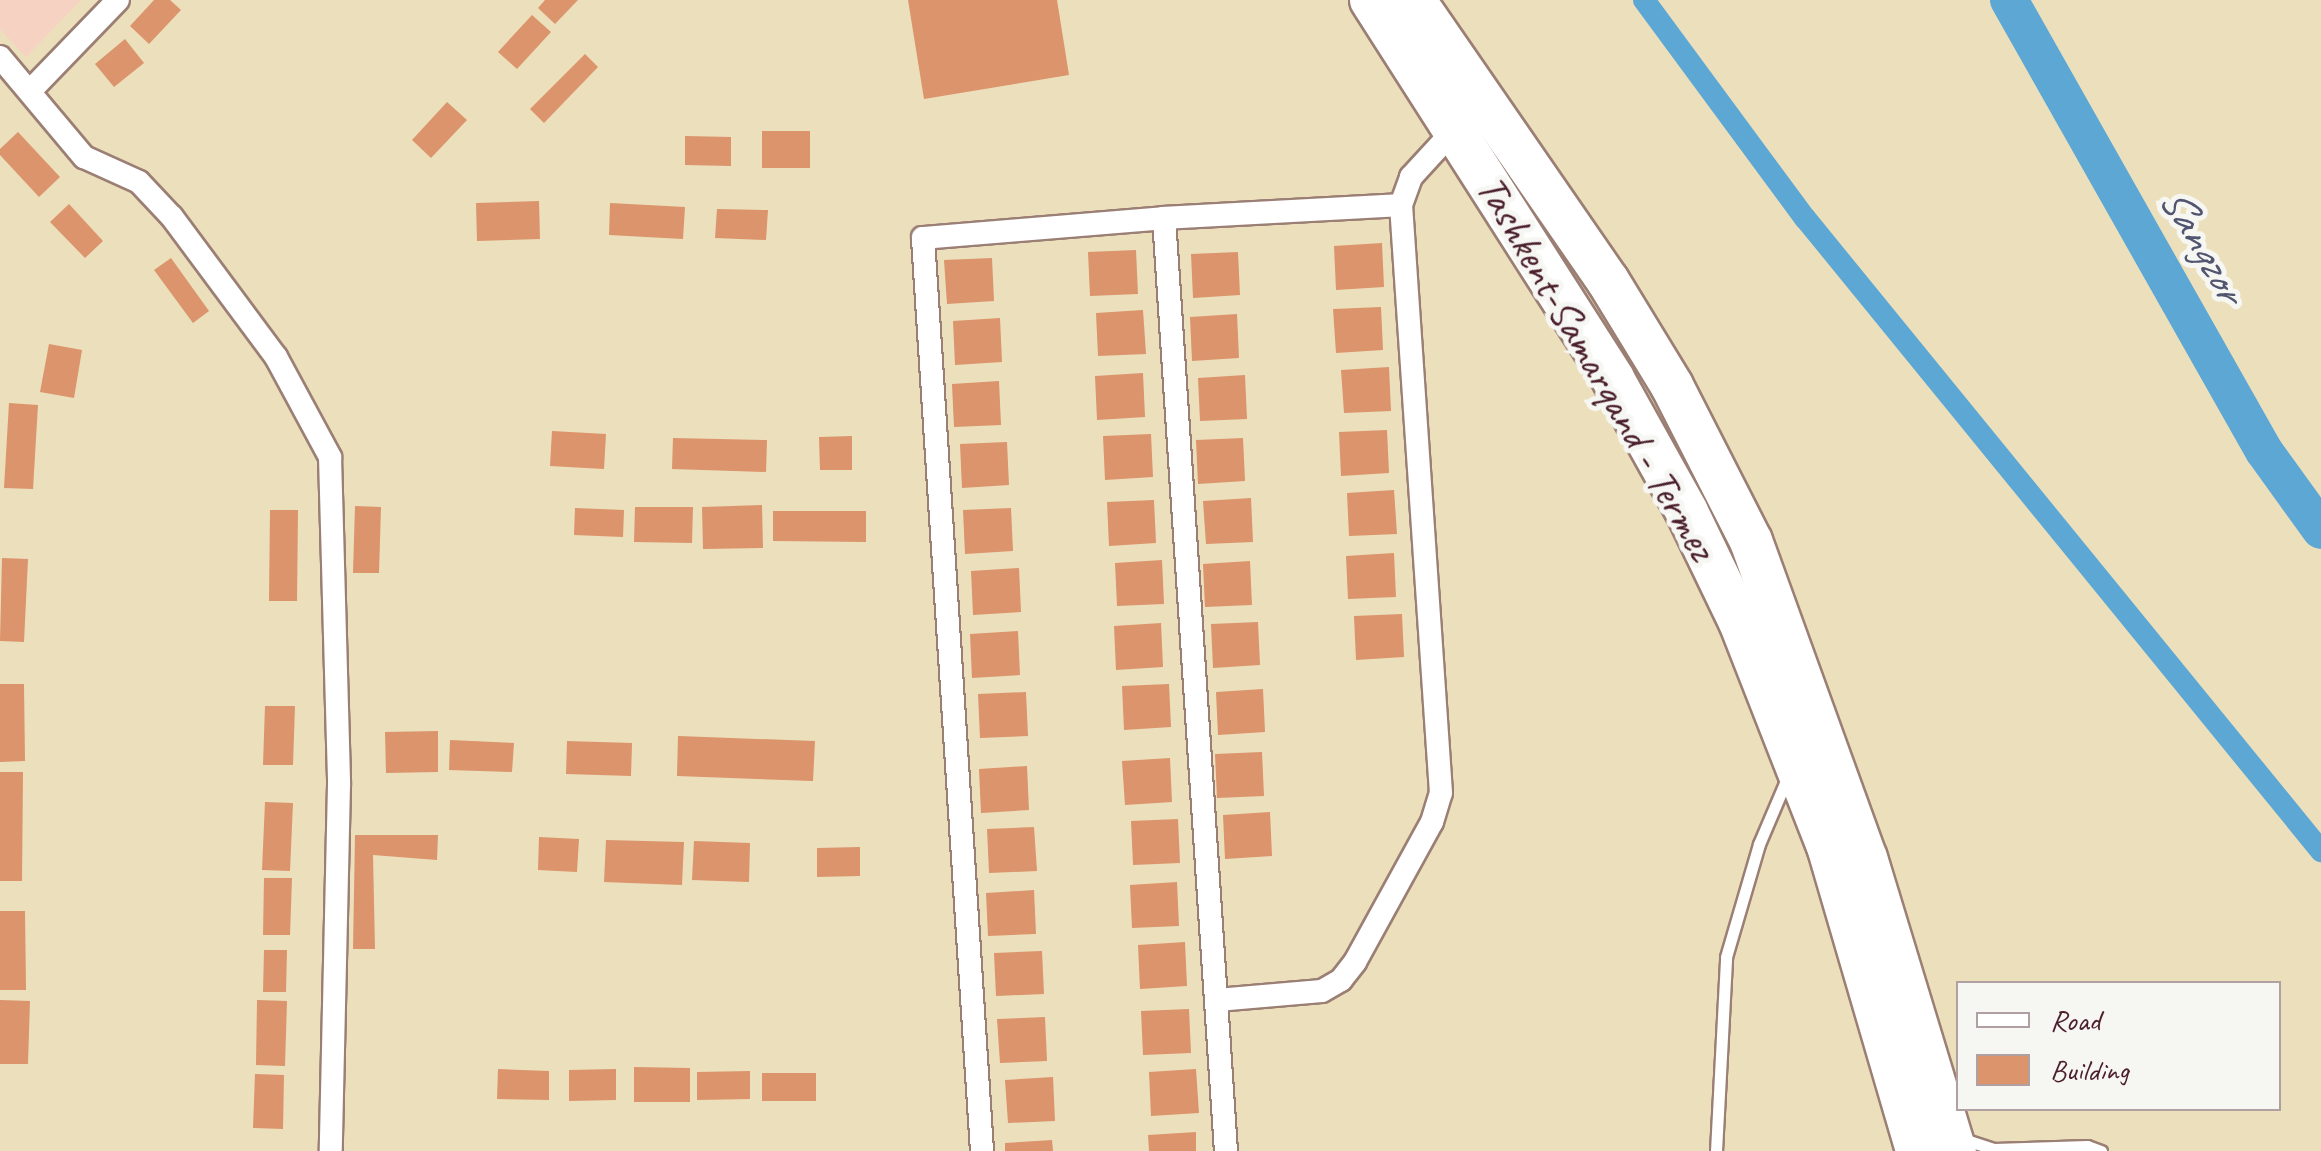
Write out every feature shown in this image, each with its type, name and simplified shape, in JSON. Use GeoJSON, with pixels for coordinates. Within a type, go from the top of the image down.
{"type":"FeatureCollection","features":[{"type":"Feature","properties":{"kind":"highway","name":"Tashkent-Samarqand - Termez"},"geometry":{"type":"LineString","coordinates":[[1370,0],[1570,310],[1687,512],[1740,622],[1796,758],[1862,954],[1941,1146]]}},
{"type":"Feature","properties":{"kind":"highway","name":"Tashkent-Samarqand - Termez"},"geometry":{"type":"LineString","coordinates":[[1414,0],[1608,281],[1672,386],[1750,541],[1866,858],[1941,1146]]}},
{"type":"Feature","properties":{"kind":"highway"},"geometry":{"type":"LineString","coordinates":[[1570,310],[1579,282],[1597,278],[1608,281]]}},
{"type":"Feature","properties":{"kind":"street"},"geometry":{"type":"LineString","coordinates":[[30,90],[118,0]]}},
{"type":"Feature","properties":{"kind":"street"},"geometry":{"type":"LineString","coordinates":[[0,57],[84,156],[140,182],[172,217],[276,357],[330,457],[339,785],[332,1151]]}},
{"type":"Feature","properties":{"kind":"street"},"geometry":{"type":"LineString","coordinates":[[1216,1000],[1322,991],[1341,980],[1355,962],[1432,822],[1441,793],[1401,205],[1410,177],[1454,130]]}},
{"type":"Feature","properties":{"kind":"street"},"geometry":{"type":"LineString","coordinates":[[982,1151],[923,238],[1164,218],[1401,205]]}},
{"type":"Feature","properties":{"kind":"street"},"geometry":{"type":"LineString","coordinates":[[1164,218],[1226,1151]]}},
{"type":"Feature","properties":{"kind":"lane"},"geometry":{"type":"LineString","coordinates":[[1716,1151],[1726,957],[1759,844],[1796,758]]}},
{"type":"Feature","properties":{"kind":"lane"},"geometry":{"type":"LineString","coordinates":[[1941,1146],[2087,1146],[2101,1151]]}},
{"type":"Feature","properties":{"kind":"shaded area"},"geometry":{"type":"Polygon","coordinates":[[[0,0],[81,0],[26,57],[0,29],[0,0]]]}},
{"type":"Feature","properties":{"kind":"building"},"geometry":{"type":"Polygon","coordinates":[[[154,0],[170,0],[181,10],[149,44],[130,26],[154,0]]]}},
{"type":"Feature","properties":{"kind":"building"},"geometry":{"type":"Polygon","coordinates":[[[545,0],[578,0],[555,24],[538,8],[545,0]]]}},
{"type":"Feature","properties":{"kind":"building"},"geometry":{"type":"Polygon","coordinates":[[[908,0],[1057,0],[1069,75],[924,99],[908,0]]]}},
{"type":"Feature","properties":{"kind":"building"},"geometry":{"type":"Polygon","coordinates":[[[532,15],[551,32],[517,69],[498,52],[532,15]]]}},
{"type":"Feature","properties":{"kind":"building"},"geometry":{"type":"Polygon","coordinates":[[[125,39],[144,63],[114,87],[95,64],[125,39]]]}},
{"type":"Feature","properties":{"kind":"building"},"geometry":{"type":"Polygon","coordinates":[[[585,54],[598,67],[544,123],[530,109],[585,54]]]}},
{"type":"Feature","properties":{"kind":"building"},"geometry":{"type":"Polygon","coordinates":[[[447,102],[467,120],[431,158],[412,140],[447,102]]]}},
{"type":"Feature","properties":{"kind":"building"},"geometry":{"type":"Polygon","coordinates":[[[762,131],[810,131],[810,168],[762,168],[762,131]]]}},
{"type":"Feature","properties":{"kind":"building"},"geometry":{"type":"Polygon","coordinates":[[[18,132],[60,177],[39,197],[0,155],[0,149],[18,132]]]}},
{"type":"Feature","properties":{"kind":"building"},"geometry":{"type":"Polygon","coordinates":[[[685,136],[731,137],[731,166],[685,165],[685,136]]]}},
{"type":"Feature","properties":{"kind":"building"},"geometry":{"type":"Polygon","coordinates":[[[539,201],[540,239],[477,241],[476,203],[539,201]]]}},
{"type":"Feature","properties":{"kind":"building"},"geometry":{"type":"Polygon","coordinates":[[[610,203],[685,207],[683,239],[609,235],[610,203]]]}},
{"type":"Feature","properties":{"kind":"building"},"geometry":{"type":"Polygon","coordinates":[[[69,204],[103,241],[85,258],[50,222],[69,204]]]}},
{"type":"Feature","properties":{"kind":"building"},"geometry":{"type":"Polygon","coordinates":[[[717,209],[768,210],[766,240],[715,238],[717,209]]]}},
{"type":"Feature","properties":{"kind":"building"},"geometry":{"type":"Polygon","coordinates":[[[1382,243],[1384,287],[1336,290],[1334,246],[1382,243]]]}},
{"type":"Feature","properties":{"kind":"building"},"geometry":{"type":"Polygon","coordinates":[[[1136,250],[1138,294],[1090,296],[1088,252],[1136,250]]]}},
{"type":"Feature","properties":{"kind":"building"},"geometry":{"type":"Polygon","coordinates":[[[1238,252],[1240,295],[1193,298],[1191,254],[1238,252]]]}},
{"type":"Feature","properties":{"kind":"building"},"geometry":{"type":"Polygon","coordinates":[[[171,258],[209,311],[193,323],[154,270],[171,258]]]}},
{"type":"Feature","properties":{"kind":"building"},"geometry":{"type":"Polygon","coordinates":[[[992,258],[994,301],[947,304],[944,260],[992,258]]]}},
{"type":"Feature","properties":{"kind":"building"},"geometry":{"type":"Polygon","coordinates":[[[1381,307],[1383,350],[1336,353],[1333,309],[1381,307]]]}},
{"type":"Feature","properties":{"kind":"building"},"geometry":{"type":"Polygon","coordinates":[[[1143,310],[1146,354],[1098,356],[1096,313],[1143,310]]]}},
{"type":"Feature","properties":{"kind":"building"},"geometry":{"type":"Polygon","coordinates":[[[1237,314],[1239,358],[1192,361],[1190,317],[1237,314]]]}},
{"type":"Feature","properties":{"kind":"building"},"geometry":{"type":"Polygon","coordinates":[[[1000,318],[1002,362],[955,365],[953,321],[1000,318]]]}},
{"type":"Feature","properties":{"kind":"building"},"geometry":{"type":"Polygon","coordinates":[[[49,344],[82,350],[74,398],[40,392],[49,344]]]}},
{"type":"Feature","properties":{"kind":"building"},"geometry":{"type":"Polygon","coordinates":[[[1389,367],[1391,411],[1344,413],[1341,370],[1389,367]]]}},
{"type":"Feature","properties":{"kind":"building"},"geometry":{"type":"Polygon","coordinates":[[[1143,373],[1145,417],[1097,420],[1095,376],[1143,373]]]}},
{"type":"Feature","properties":{"kind":"building"},"geometry":{"type":"Polygon","coordinates":[[[1245,375],[1247,419],[1200,421],[1198,378],[1245,375]]]}},
{"type":"Feature","properties":{"kind":"building"},"geometry":{"type":"Polygon","coordinates":[[[999,381],[1001,425],[954,427],[952,384],[999,381]]]}},
{"type":"Feature","properties":{"kind":"building"},"geometry":{"type":"Polygon","coordinates":[[[9,403],[38,405],[33,489],[4,488],[9,403]]]}},
{"type":"Feature","properties":{"kind":"building"},"geometry":{"type":"Polygon","coordinates":[[[1387,430],[1389,473],[1341,476],[1339,432],[1387,430]]]}},
{"type":"Feature","properties":{"kind":"building"},"geometry":{"type":"Polygon","coordinates":[[[552,431],[606,434],[604,469],[550,466],[552,431]]]}},
{"type":"Feature","properties":{"kind":"building"},"geometry":{"type":"Polygon","coordinates":[[[1151,434],[1153,477],[1105,480],[1103,436],[1151,434]]]}},
{"type":"Feature","properties":{"kind":"building"},"geometry":{"type":"Polygon","coordinates":[[[852,436],[852,470],[820,470],[819,437],[852,436]]]}},
{"type":"Feature","properties":{"kind":"building"},"geometry":{"type":"Polygon","coordinates":[[[673,438],[767,440],[766,472],[672,469],[673,438]]]}},
{"type":"Feature","properties":{"kind":"building"},"geometry":{"type":"Polygon","coordinates":[[[1243,438],[1245,481],[1198,484],[1196,440],[1243,438]]]}},
{"type":"Feature","properties":{"kind":"building"},"geometry":{"type":"Polygon","coordinates":[[[1007,442],[1009,485],[962,488],[960,444],[1007,442]]]}},
{"type":"Feature","properties":{"kind":"building"},"geometry":{"type":"Polygon","coordinates":[[[1394,490],[1397,534],[1349,536],[1347,493],[1394,490]]]}},
{"type":"Feature","properties":{"kind":"building"},"geometry":{"type":"Polygon","coordinates":[[[1251,498],[1253,542],[1206,544],[1203,501],[1251,498]]]}},
{"type":"Feature","properties":{"kind":"building"},"geometry":{"type":"Polygon","coordinates":[[[1154,500],[1156,543],[1109,546],[1107,502],[1154,500]]]}},
{"type":"Feature","properties":{"kind":"building"},"geometry":{"type":"Polygon","coordinates":[[[762,505],[763,548],[703,549],[702,507],[762,505]]]}},
{"type":"Feature","properties":{"kind":"building"},"geometry":{"type":"Polygon","coordinates":[[[355,506],[381,507],[379,573],[353,573],[355,506]]]}},
{"type":"Feature","properties":{"kind":"building"},"geometry":{"type":"Polygon","coordinates":[[[635,507],[693,507],[692,543],[634,542],[635,507]]]}},
{"type":"Feature","properties":{"kind":"building"},"geometry":{"type":"Polygon","coordinates":[[[575,508],[624,510],[623,537],[574,535],[575,508]]]}},
{"type":"Feature","properties":{"kind":"building"},"geometry":{"type":"Polygon","coordinates":[[[1011,508],[1013,551],[965,554],[963,510],[1011,508]]]}},
{"type":"Feature","properties":{"kind":"building"},"geometry":{"type":"Polygon","coordinates":[[[270,510],[298,510],[297,601],[269,601],[270,510]]]}},
{"type":"Feature","properties":{"kind":"building"},"geometry":{"type":"Polygon","coordinates":[[[773,511],[866,511],[866,542],[773,541],[773,511]]]}},
{"type":"Feature","properties":{"kind":"building"},"geometry":{"type":"Polygon","coordinates":[[[1394,553],[1396,597],[1348,599],[1346,556],[1394,553]]]}},
{"type":"Feature","properties":{"kind":"building"},"geometry":{"type":"Polygon","coordinates":[[[2,558],[28,559],[24,642],[0,641],[2,558]]]}},
{"type":"Feature","properties":{"kind":"building"},"geometry":{"type":"Polygon","coordinates":[[[1162,560],[1164,604],[1117,606],[1115,563],[1162,560]]]}},
{"type":"Feature","properties":{"kind":"building"},"geometry":{"type":"Polygon","coordinates":[[[1250,561],[1252,605],[1205,607],[1203,564],[1250,561]]]}},
{"type":"Feature","properties":{"kind":"building"},"geometry":{"type":"Polygon","coordinates":[[[1019,568],[1021,612],[973,615],[971,571],[1019,568]]]}},
{"type":"Feature","properties":{"kind":"building"},"geometry":{"type":"Polygon","coordinates":[[[1402,614],[1404,657],[1356,660],[1354,616],[1402,614]]]}},
{"type":"Feature","properties":{"kind":"building"},"geometry":{"type":"Polygon","coordinates":[[[1258,622],[1260,665],[1213,668],[1211,624],[1258,622]]]}},
{"type":"Feature","properties":{"kind":"building"},"geometry":{"type":"Polygon","coordinates":[[[1161,623],[1163,667],[1116,670],[1114,626],[1161,623]]]}},
{"type":"Feature","properties":{"kind":"building"},"geometry":{"type":"Polygon","coordinates":[[[1018,631],[1020,675],[972,678],[970,634],[1018,631]]]}},
{"type":"Feature","properties":{"kind":"building"},"geometry":{"type":"Polygon","coordinates":[[[0,684],[24,684],[25,761],[0,762],[0,684]]]}},
{"type":"Feature","properties":{"kind":"building"},"geometry":{"type":"Polygon","coordinates":[[[1169,684],[1171,727],[1124,730],[1122,686],[1169,684]]]}},
{"type":"Feature","properties":{"kind":"building"},"geometry":{"type":"Polygon","coordinates":[[[1263,689],[1265,732],[1218,735],[1216,692],[1263,689]]]}},
{"type":"Feature","properties":{"kind":"building"},"geometry":{"type":"Polygon","coordinates":[[[1026,692],[1028,736],[980,738],[978,694],[1026,692]]]}},
{"type":"Feature","properties":{"kind":"building"},"geometry":{"type":"Polygon","coordinates":[[[265,706],[295,706],[293,765],[263,765],[265,706]]]}},
{"type":"Feature","properties":{"kind":"building"},"geometry":{"type":"Polygon","coordinates":[[[438,731],[438,772],[386,773],[385,732],[438,731]]]}},
{"type":"Feature","properties":{"kind":"building"},"geometry":{"type":"Polygon","coordinates":[[[678,736],[815,741],[813,781],[677,776],[678,736]]]}},
{"type":"Feature","properties":{"kind":"building"},"geometry":{"type":"Polygon","coordinates":[[[450,740],[514,743],[512,772],[449,770],[450,740]]]}},
{"type":"Feature","properties":{"kind":"building"},"geometry":{"type":"Polygon","coordinates":[[[567,741],[632,743],[631,776],[566,774],[567,741]]]}},
{"type":"Feature","properties":{"kind":"building"},"geometry":{"type":"Polygon","coordinates":[[[1262,752],[1264,796],[1217,798],[1215,754],[1262,752]]]}},
{"type":"Feature","properties":{"kind":"building"},"geometry":{"type":"Polygon","coordinates":[[[1170,758],[1172,802],[1125,805],[1122,761],[1170,758]]]}},
{"type":"Feature","properties":{"kind":"building"},"geometry":{"type":"Polygon","coordinates":[[[1027,766],[1029,810],[981,813],[979,769],[1027,766]]]}},
{"type":"Feature","properties":{"kind":"building"},"geometry":{"type":"Polygon","coordinates":[[[0,772],[23,772],[22,881],[0,881],[0,772]]]}},
{"type":"Feature","properties":{"kind":"building"},"geometry":{"type":"Polygon","coordinates":[[[265,802],[293,803],[290,871],[262,870],[265,802]]]}},
{"type":"Feature","properties":{"kind":"building"},"geometry":{"type":"Polygon","coordinates":[[[1270,812],[1272,856],[1225,859],[1223,815],[1270,812]]]}},
{"type":"Feature","properties":{"kind":"building"},"geometry":{"type":"Polygon","coordinates":[[[1178,819],[1180,863],[1133,865],[1131,821],[1178,819]]]}},
{"type":"Feature","properties":{"kind":"building"},"geometry":{"type":"Polygon","coordinates":[[[1034,827],[1037,871],[989,873],[987,829],[1034,827]]]}},
{"type":"Feature","properties":{"kind":"building"},"geometry":{"type":"Polygon","coordinates":[[[355,835],[438,835],[437,860],[373,855],[375,949],[353,949],[355,835]]]}},
{"type":"Feature","properties":{"kind":"building"},"geometry":{"type":"Polygon","coordinates":[[[539,837],[579,839],[577,872],[538,870],[539,837]]]}},
{"type":"Feature","properties":{"kind":"building"},"geometry":{"type":"Polygon","coordinates":[[[606,840],[684,842],[682,885],[604,882],[606,840]]]}},
{"type":"Feature","properties":{"kind":"building"},"geometry":{"type":"Polygon","coordinates":[[[694,841],[750,843],[749,882],[692,880],[694,841]]]}},
{"type":"Feature","properties":{"kind":"building"},"geometry":{"type":"Polygon","coordinates":[[[860,847],[860,876],[817,877],[817,848],[860,847]]]}},
{"type":"Feature","properties":{"kind":"building"},"geometry":{"type":"Polygon","coordinates":[[[264,878],[292,878],[290,935],[263,935],[264,878]]]}},
{"type":"Feature","properties":{"kind":"building"},"geometry":{"type":"Polygon","coordinates":[[[1177,882],[1179,926],[1132,928],[1130,885],[1177,882]]]}},
{"type":"Feature","properties":{"kind":"building"},"geometry":{"type":"Polygon","coordinates":[[[1034,890],[1036,934],[988,936],[986,893],[1034,890]]]}},
{"type":"Feature","properties":{"kind":"building"},"geometry":{"type":"Polygon","coordinates":[[[0,911],[25,911],[26,990],[0,990],[0,911]]]}},
{"type":"Feature","properties":{"kind":"building"},"geometry":{"type":"Polygon","coordinates":[[[1185,942],[1187,986],[1140,989],[1138,945],[1185,942]]]}},
{"type":"Feature","properties":{"kind":"building"},"geometry":{"type":"Polygon","coordinates":[[[264,950],[287,950],[286,992],[263,992],[264,950]]]}},
{"type":"Feature","properties":{"kind":"building"},"geometry":{"type":"Polygon","coordinates":[[[1042,951],[1044,994],[996,996],[994,953],[1042,951]]]}},
{"type":"Feature","properties":{"kind":"building"},"geometry":{"type":"Polygon","coordinates":[[[0,1000],[30,1001],[28,1064],[0,1064],[0,1000]]]}},
{"type":"Feature","properties":{"kind":"building"},"geometry":{"type":"Polygon","coordinates":[[[257,1000],[287,1001],[285,1066],[256,1065],[257,1000]]]}},
{"type":"Feature","properties":{"kind":"building"},"geometry":{"type":"Polygon","coordinates":[[[1189,1009],[1191,1053],[1143,1055],[1141,1011],[1189,1009]]]}},
{"type":"Feature","properties":{"kind":"building"},"geometry":{"type":"Polygon","coordinates":[[[1045,1017],[1047,1061],[1000,1063],[997,1019],[1045,1017]]]}},
{"type":"Feature","properties":{"kind":"building"},"geometry":{"type":"Polygon","coordinates":[[[634,1067],[690,1068],[690,1102],[634,1102],[634,1067]]]}},
{"type":"Feature","properties":{"kind":"building"},"geometry":{"type":"Polygon","coordinates":[[[498,1069],[549,1071],[549,1100],[497,1099],[498,1069]]]}},
{"type":"Feature","properties":{"kind":"building"},"geometry":{"type":"Polygon","coordinates":[[[616,1069],[616,1100],[569,1101],[569,1070],[616,1069]]]}},
{"type":"Feature","properties":{"kind":"building"},"geometry":{"type":"Polygon","coordinates":[[[1196,1069],[1199,1113],[1151,1116],[1149,1072],[1196,1069]]]}},
{"type":"Feature","properties":{"kind":"building"},"geometry":{"type":"Polygon","coordinates":[[[750,1071],[750,1099],[697,1100],[697,1072],[750,1071]]]}},
{"type":"Feature","properties":{"kind":"building"},"geometry":{"type":"Polygon","coordinates":[[[762,1073],[816,1073],[816,1101],[762,1101],[762,1073]]]}},
{"type":"Feature","properties":{"kind":"building"},"geometry":{"type":"Polygon","coordinates":[[[255,1074],[284,1075],[283,1129],[253,1128],[255,1074]]]}},
{"type":"Feature","properties":{"kind":"building"},"geometry":{"type":"Polygon","coordinates":[[[1053,1077],[1055,1121],[1008,1123],[1005,1080],[1053,1077]]]}},
{"type":"Feature","properties":{"kind":"building"},"geometry":{"type":"Polygon","coordinates":[[[1196,1132],[1196,1151],[1149,1151],[1148,1135],[1196,1132]]]}},
{"type":"Feature","properties":{"kind":"building"},"geometry":{"type":"Polygon","coordinates":[[[1052,1140],[1053,1151],[1005,1151],[1005,1143],[1052,1140]]]}},
{"type":"Feature","properties":{"kind":"waterway"},"geometry":{"type":"LineString","coordinates":[[1644,0],[1805,218],[2321,851]]}},
{"type":"Feature","properties":{"kind":"waterway","name":"Sangzor"},"geometry":{"type":"LineString","coordinates":[[2009,0],[2264,451],[2321,530]]}}]}
